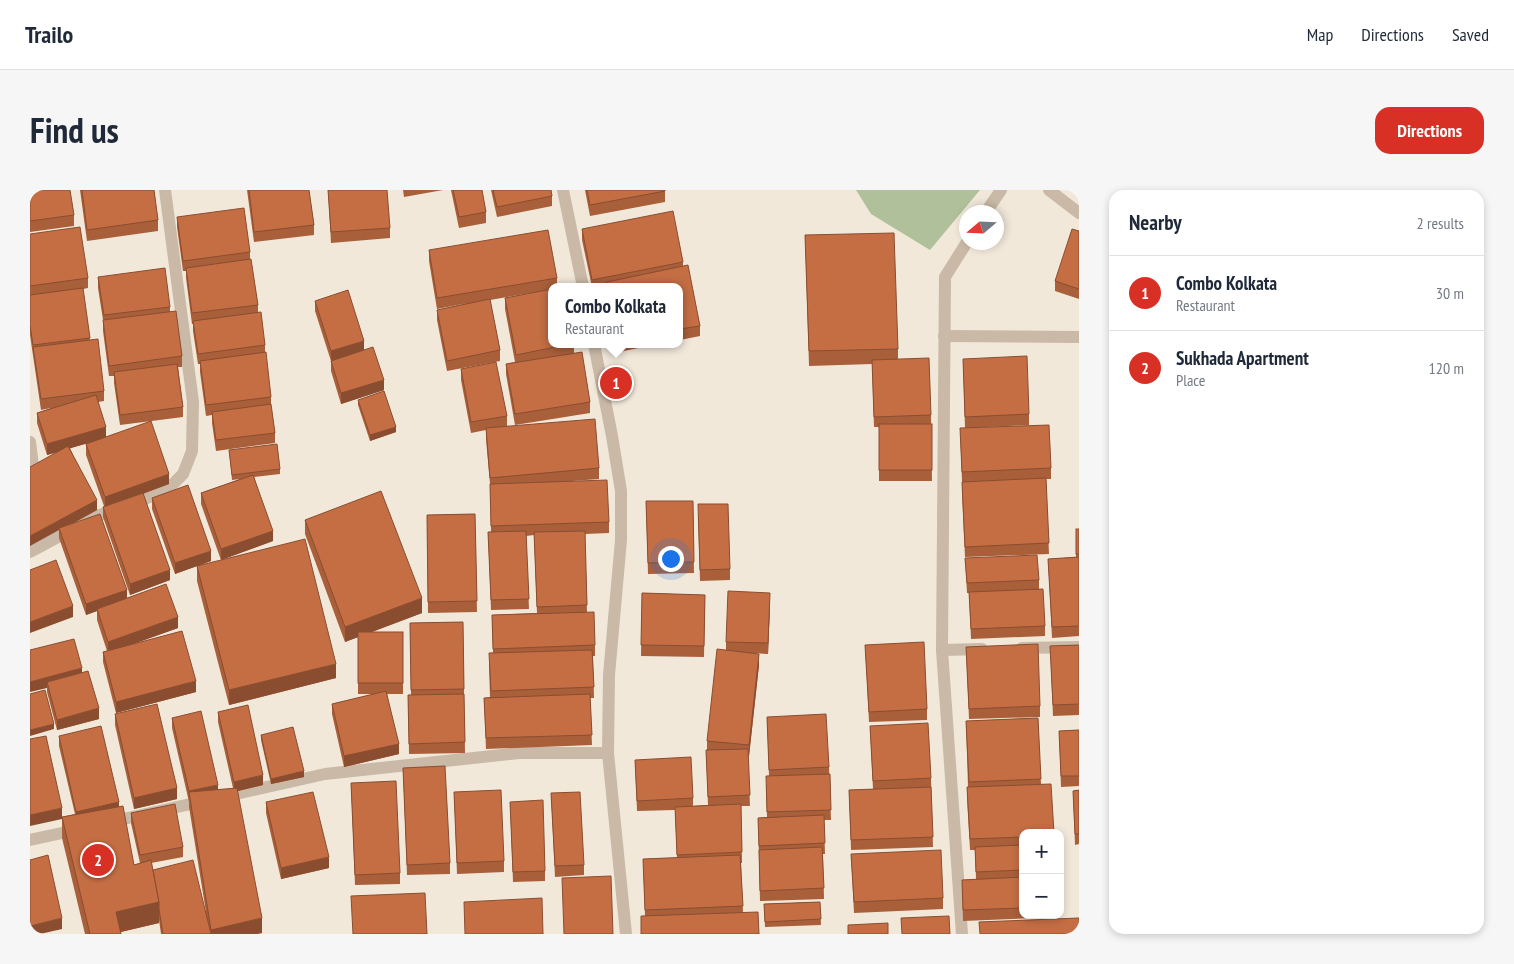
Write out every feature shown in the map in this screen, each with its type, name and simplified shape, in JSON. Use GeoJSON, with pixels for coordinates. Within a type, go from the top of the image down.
{"type":"FeatureCollection","features":[{"type":"Feature","properties":{"kind":"street"},"geometry":{"type":"LineString","coordinates":[[30,552],[98,516],[166,491],[183,474],[192,451],[193,402],[165,190]]}},
{"type":"Feature","properties":{"kind":"street"},"geometry":{"type":"LineString","coordinates":[[563,190],[582,283]]}},
{"type":"Feature","properties":{"kind":"street"},"geometry":{"type":"LineString","coordinates":[[991,205],[1001,190]]}},
{"type":"Feature","properties":{"kind":"street"},"geometry":{"type":"LineString","coordinates":[[1049,190],[1079,213]]}},
{"type":"Feature","properties":{"kind":"street"},"geometry":{"type":"LineString","coordinates":[[962,250],[945,277],[942,650],[962,934]]}},
{"type":"Feature","properties":{"kind":"street"},"geometry":{"type":"LineString","coordinates":[[944,336],[1079,337]]}},
{"type":"Feature","properties":{"kind":"street"},"geometry":{"type":"LineString","coordinates":[[595,348],[621,490],[621,540],[608,675],[608,753],[626,934]]}},
{"type":"Feature","properties":{"kind":"street"},"geometry":{"type":"LineString","coordinates":[[30,442],[32,466]]}},
{"type":"Feature","properties":{"kind":"street"},"geometry":{"type":"LineString","coordinates":[[1010,648],[1079,646]]}},
{"type":"Feature","properties":{"kind":"street"},"geometry":{"type":"LineString","coordinates":[[942,650],[991,649]]}},
{"type":"Feature","properties":{"kind":"street"},"geometry":{"type":"LineString","coordinates":[[30,840],[325,774],[519,753],[608,753]]}},
{"type":"Feature","properties":{"kind":"green space"},"geometry":{"type":"Polygon","coordinates":[[[856,190],[980,190],[968,205],[959,205],[959,215],[930,250],[871,214],[856,190]]]}},
{"type":"Feature","properties":{"kind":"building"},"geometry":{"type":"Polygon","coordinates":[[[30,190],[70,190],[74,215],[30,221],[30,190]]]}},
{"type":"Feature","properties":{"kind":"building"},"geometry":{"type":"Polygon","coordinates":[[[82,190],[154,190],[158,220],[87,230],[82,190]]]}},
{"type":"Feature","properties":{"kind":"building"},"geometry":{"type":"Polygon","coordinates":[[[249,190],[309,190],[314,225],[254,232],[249,190]]]}},
{"type":"Feature","properties":{"kind":"building"},"geometry":{"type":"Polygon","coordinates":[[[328,190],[387,190],[390,228],[331,232],[328,190]]]}},
{"type":"Feature","properties":{"kind":"building"},"geometry":{"type":"Polygon","coordinates":[[[453,190],[482,190],[486,212],[459,217],[453,190]]]}},
{"type":"Feature","properties":{"kind":"building"},"geometry":{"type":"Polygon","coordinates":[[[493,190],[551,190],[552,196],[497,207],[493,190]]]}},
{"type":"Feature","properties":{"kind":"building"},"geometry":{"type":"Polygon","coordinates":[[[587,190],[665,190],[665,191],[590,205],[587,190]]]}},
{"type":"Feature","properties":{"kind":"building"},"geometry":{"type":"Polygon","coordinates":[[[244,208],[250,252],[183,261],[177,217],[244,208]]]}},
{"type":"Feature","properties":{"kind":"building"},"geometry":{"type":"Polygon","coordinates":[[[673,211],[683,262],[592,280],[582,229],[673,211]]]}},
{"type":"Feature","properties":{"kind":"building"},"geometry":{"type":"Polygon","coordinates":[[[80,227],[88,278],[30,286],[30,234],[80,227]]]}},
{"type":"Feature","properties":{"kind":"building"},"geometry":{"type":"Polygon","coordinates":[[[1072,229],[1079,231],[1079,289],[1055,281],[1072,229]]]}},
{"type":"Feature","properties":{"kind":"building"},"geometry":{"type":"Polygon","coordinates":[[[548,230],[557,278],[437,298],[429,250],[548,230]]]}},
{"type":"Feature","properties":{"kind":"building"},"geometry":{"type":"Polygon","coordinates":[[[894,233],[898,349],[809,351],[805,235],[894,233]]]}},
{"type":"Feature","properties":{"kind":"building"},"geometry":{"type":"Polygon","coordinates":[[[251,259],[258,305],[192,313],[186,268],[251,259]]]}},
{"type":"Feature","properties":{"kind":"building"},"geometry":{"type":"Polygon","coordinates":[[[688,265],[700,326],[683,329],[683,283],[607,282],[688,265]]]}},
{"type":"Feature","properties":{"kind":"building"},"geometry":{"type":"Polygon","coordinates":[[[165,268],[170,307],[104,315],[98,277],[165,268]]]}},
{"type":"Feature","properties":{"kind":"building"},"geometry":{"type":"Polygon","coordinates":[[[83,288],[90,338],[33,345],[30,325],[30,295],[83,288]]]}},
{"type":"Feature","properties":{"kind":"building"},"geometry":{"type":"Polygon","coordinates":[[[348,290],[364,341],[331,351],[315,301],[348,290]]]}},
{"type":"Feature","properties":{"kind":"building"},"geometry":{"type":"Polygon","coordinates":[[[548,290],[548,348],[550,348],[516,355],[505,298],[548,290]]]}},
{"type":"Feature","properties":{"kind":"building"},"geometry":{"type":"Polygon","coordinates":[[[490,299],[500,350],[447,361],[437,310],[490,299]]]}},
{"type":"Feature","properties":{"kind":"building"},"geometry":{"type":"Polygon","coordinates":[[[176,311],[182,356],[109,366],[103,320],[176,311]]]}},
{"type":"Feature","properties":{"kind":"building"},"geometry":{"type":"Polygon","coordinates":[[[261,312],[265,345],[198,354],[193,321],[261,312]]]}},
{"type":"Feature","properties":{"kind":"building"},"geometry":{"type":"Polygon","coordinates":[[[98,339],[104,391],[41,399],[33,347],[98,339]]]}},
{"type":"Feature","properties":{"kind":"building"},"geometry":{"type":"Polygon","coordinates":[[[373,347],[384,380],[341,393],[331,361],[373,347]]]}},
{"type":"Feature","properties":{"kind":"building"},"geometry":{"type":"Polygon","coordinates":[[[266,352],[271,397],[206,405],[200,361],[266,352]]]}},
{"type":"Feature","properties":{"kind":"building"},"geometry":{"type":"Polygon","coordinates":[[[582,352],[590,402],[515,414],[506,364],[582,352]]]}},
{"type":"Feature","properties":{"kind":"building"},"geometry":{"type":"Polygon","coordinates":[[[1027,356],[1029,414],[965,417],[963,359],[1027,356]]]}},
{"type":"Feature","properties":{"kind":"building"},"geometry":{"type":"Polygon","coordinates":[[[929,358],[931,415],[874,417],[872,360],[929,358]]]}},
{"type":"Feature","properties":{"kind":"building"},"geometry":{"type":"Polygon","coordinates":[[[496,362],[507,416],[471,422],[461,369],[496,362]]]}},
{"type":"Feature","properties":{"kind":"building"},"geometry":{"type":"Polygon","coordinates":[[[177,364],[183,407],[120,415],[114,372],[177,364]]]}},
{"type":"Feature","properties":{"kind":"building"},"geometry":{"type":"Polygon","coordinates":[[[384,391],[396,427],[370,435],[358,400],[384,391]]]}},
{"type":"Feature","properties":{"kind":"building"},"geometry":{"type":"Polygon","coordinates":[[[96,395],[106,427],[47,444],[37,413],[96,395]]]}},
{"type":"Feature","properties":{"kind":"building"},"geometry":{"type":"Polygon","coordinates":[[[271,404],[275,433],[216,440],[212,412],[271,404]]]}},
{"type":"Feature","properties":{"kind":"building"},"geometry":{"type":"Polygon","coordinates":[[[595,419],[599,468],[490,478],[486,428],[595,419]]]}},
{"type":"Feature","properties":{"kind":"building"},"geometry":{"type":"Polygon","coordinates":[[[151,421],[169,474],[105,497],[86,444],[151,421]]]}},
{"type":"Feature","properties":{"kind":"building"},"geometry":{"type":"Polygon","coordinates":[[[879,424],[932,424],[932,470],[879,470],[879,424]]]}},
{"type":"Feature","properties":{"kind":"building"},"geometry":{"type":"Polygon","coordinates":[[[1049,425],[1051,468],[962,472],[960,428],[1049,425]]]}},
{"type":"Feature","properties":{"kind":"building"},"geometry":{"type":"Polygon","coordinates":[[[277,444],[280,469],[232,475],[229,450],[277,444]]]}},
{"type":"Feature","properties":{"kind":"building"},"geometry":{"type":"Polygon","coordinates":[[[68,446],[97,500],[30,536],[30,467],[68,446]]]}},
{"type":"Feature","properties":{"kind":"building"},"geometry":{"type":"Polygon","coordinates":[[[253,475],[273,531],[221,549],[201,493],[253,475]]]}},
{"type":"Feature","properties":{"kind":"building"},"geometry":{"type":"Polygon","coordinates":[[[1046,478],[1049,543],[965,547],[962,482],[1046,478]]]}},
{"type":"Feature","properties":{"kind":"building"},"geometry":{"type":"Polygon","coordinates":[[[607,480],[609,522],[491,526],[490,484],[607,480]]]}},
{"type":"Feature","properties":{"kind":"building"},"geometry":{"type":"Polygon","coordinates":[[[188,485],[211,551],[175,563],[152,498],[188,485]]]}},
{"type":"Feature","properties":{"kind":"building"},"geometry":{"type":"Polygon","coordinates":[[[381,491],[422,598],[345,627],[305,520],[381,491]]]}},
{"type":"Feature","properties":{"kind":"building"},"geometry":{"type":"Polygon","coordinates":[[[143,493],[170,570],[130,584],[103,507],[143,493]]]}},
{"type":"Feature","properties":{"kind":"building"},"geometry":{"type":"Polygon","coordinates":[[[646,501],[693,501],[694,562],[648,563],[646,501]]]}},
{"type":"Feature","properties":{"kind":"building"},"geometry":{"type":"Polygon","coordinates":[[[698,504],[728,504],[730,569],[700,570],[698,504]]]}},
{"type":"Feature","properties":{"kind":"building"},"geometry":{"type":"Polygon","coordinates":[[[100,514],[127,590],[86,604],[59,528],[100,514]]]}},
{"type":"Feature","properties":{"kind":"building"},"geometry":{"type":"Polygon","coordinates":[[[475,514],[477,601],[428,602],[427,515],[475,514]]]}},
{"type":"Feature","properties":{"kind":"building"},"geometry":{"type":"Polygon","coordinates":[[[1076,529],[1079,529],[1079,554],[1076,554],[1076,529]]]}},
{"type":"Feature","properties":{"kind":"building"},"geometry":{"type":"Polygon","coordinates":[[[526,531],[529,599],[491,600],[488,532],[526,531]]]}},
{"type":"Feature","properties":{"kind":"building"},"geometry":{"type":"Polygon","coordinates":[[[585,531],[587,605],[537,607],[534,532],[585,531]]]}},
{"type":"Feature","properties":{"kind":"building"},"geometry":{"type":"Polygon","coordinates":[[[305,539],[336,664],[229,690],[197,566],[305,539]]]}},
{"type":"Feature","properties":{"kind":"building"},"geometry":{"type":"Polygon","coordinates":[[[1037,555],[1039,580],[967,583],[965,558],[1037,555]]]}},
{"type":"Feature","properties":{"kind":"building"},"geometry":{"type":"Polygon","coordinates":[[[1079,557],[1079,626],[1052,627],[1048,559],[1079,557]]]}},
{"type":"Feature","properties":{"kind":"building"},"geometry":{"type":"Polygon","coordinates":[[[56,560],[73,606],[30,622],[30,570],[56,560]]]}},
{"type":"Feature","properties":{"kind":"building"},"geometry":{"type":"Polygon","coordinates":[[[166,584],[178,617],[108,642],[97,609],[166,584]]]}},
{"type":"Feature","properties":{"kind":"building"},"geometry":{"type":"Polygon","coordinates":[[[1043,589],[1045,626],[971,629],[969,592],[1043,589]]]}},
{"type":"Feature","properties":{"kind":"building"},"geometry":{"type":"Polygon","coordinates":[[[728,591],[770,593],[768,643],[726,642],[728,591]]]}},
{"type":"Feature","properties":{"kind":"building"},"geometry":{"type":"Polygon","coordinates":[[[642,593],[705,595],[704,646],[641,645],[642,593]]]}},
{"type":"Feature","properties":{"kind":"building"},"geometry":{"type":"Polygon","coordinates":[[[594,612],[595,645],[493,649],[492,615],[594,612]]]}},
{"type":"Feature","properties":{"kind":"building"},"geometry":{"type":"Polygon","coordinates":[[[463,622],[464,689],[411,690],[410,623],[463,622]]]}},
{"type":"Feature","properties":{"kind":"building"},"geometry":{"type":"Polygon","coordinates":[[[182,631],[196,681],[116,702],[103,652],[182,631]]]}},
{"type":"Feature","properties":{"kind":"building"},"geometry":{"type":"Polygon","coordinates":[[[358,632],[403,632],[403,683],[358,683],[358,632]]]}},
{"type":"Feature","properties":{"kind":"building"},"geometry":{"type":"Polygon","coordinates":[[[74,639],[82,668],[30,682],[30,650],[74,639]]]}},
{"type":"Feature","properties":{"kind":"building"},"geometry":{"type":"Polygon","coordinates":[[[924,642],[927,709],[869,712],[865,645],[924,642]]]}},
{"type":"Feature","properties":{"kind":"building"},"geometry":{"type":"Polygon","coordinates":[[[1038,644],[1040,706],[969,709],[966,647],[1038,644]]]}},
{"type":"Feature","properties":{"kind":"building"},"geometry":{"type":"Polygon","coordinates":[[[1079,645],[1079,704],[1053,705],[1050,646],[1079,645]]]}},
{"type":"Feature","properties":{"kind":"building"},"geometry":{"type":"Polygon","coordinates":[[[717,649],[759,654],[749,745],[707,741],[717,649]]]}},
{"type":"Feature","properties":{"kind":"building"},"geometry":{"type":"Polygon","coordinates":[[[592,650],[594,687],[491,691],[489,653],[592,650]]]}},
{"type":"Feature","properties":{"kind":"building"},"geometry":{"type":"Polygon","coordinates":[[[88,671],[99,708],[57,720],[47,682],[88,671]]]}},
{"type":"Feature","properties":{"kind":"building"},"geometry":{"type":"Polygon","coordinates":[[[45,690],[54,724],[30,730],[30,694],[45,690]]]}},
{"type":"Feature","properties":{"kind":"building"},"geometry":{"type":"Polygon","coordinates":[[[386,691],[399,744],[344,756],[332,704],[386,691]]]}},
{"type":"Feature","properties":{"kind":"building"},"geometry":{"type":"Polygon","coordinates":[[[464,694],[465,742],[409,744],[408,695],[464,694]]]}},
{"type":"Feature","properties":{"kind":"building"},"geometry":{"type":"Polygon","coordinates":[[[590,694],[592,735],[486,738],[484,698],[590,694]]]}},
{"type":"Feature","properties":{"kind":"building"},"geometry":{"type":"Polygon","coordinates":[[[157,704],[177,788],[134,798],[115,714],[157,704]]]}},
{"type":"Feature","properties":{"kind":"building"},"geometry":{"type":"Polygon","coordinates":[[[248,705],[263,775],[234,782],[218,712],[248,705]]]}},
{"type":"Feature","properties":{"kind":"building"},"geometry":{"type":"Polygon","coordinates":[[[201,711],[218,785],[189,791],[172,718],[201,711]]]}},
{"type":"Feature","properties":{"kind":"building"},"geometry":{"type":"Polygon","coordinates":[[[826,714],[829,767],[769,770],[767,717],[826,714]]]}},
{"type":"Feature","properties":{"kind":"building"},"geometry":{"type":"Polygon","coordinates":[[[1038,718],[1041,779],[969,782],[966,721],[1038,718]]]}},
{"type":"Feature","properties":{"kind":"building"},"geometry":{"type":"Polygon","coordinates":[[[928,723],[931,778],[873,781],[870,726],[928,723]]]}},
{"type":"Feature","properties":{"kind":"building"},"geometry":{"type":"Polygon","coordinates":[[[101,726],[119,802],[76,812],[59,736],[101,726]]]}},
{"type":"Feature","properties":{"kind":"building"},"geometry":{"type":"Polygon","coordinates":[[[293,727],[304,771],[271,779],[261,735],[293,727]]]}},
{"type":"Feature","properties":{"kind":"building"},"geometry":{"type":"Polygon","coordinates":[[[1079,730],[1079,776],[1061,776],[1059,731],[1079,730]]]}},
{"type":"Feature","properties":{"kind":"building"},"geometry":{"type":"Polygon","coordinates":[[[46,736],[62,808],[30,815],[30,739],[46,736]]]}},
{"type":"Feature","properties":{"kind":"building"},"geometry":{"type":"Polygon","coordinates":[[[748,749],[750,795],[708,797],[706,750],[748,749]]]}},
{"type":"Feature","properties":{"kind":"building"},"geometry":{"type":"Polygon","coordinates":[[[691,757],[693,798],[637,801],[635,760],[691,757]]]}},
{"type":"Feature","properties":{"kind":"building"},"geometry":{"type":"Polygon","coordinates":[[[445,766],[450,863],[407,865],[403,768],[445,766]]]}},
{"type":"Feature","properties":{"kind":"building"},"geometry":{"type":"Polygon","coordinates":[[[830,774],[831,810],[767,812],[766,776],[830,774]]]}},
{"type":"Feature","properties":{"kind":"building"},"geometry":{"type":"Polygon","coordinates":[[[396,781],[400,873],[355,875],[351,783],[396,781]]]}},
{"type":"Feature","properties":{"kind":"building"},"geometry":{"type":"Polygon","coordinates":[[[1051,784],[1054,829],[1019,829],[1019,837],[970,839],[967,787],[1051,784]]]}},
{"type":"Feature","properties":{"kind":"building"},"geometry":{"type":"Polygon","coordinates":[[[931,787],[933,837],[851,840],[849,790],[931,787]]]}},
{"type":"Feature","properties":{"kind":"building"},"geometry":{"type":"Polygon","coordinates":[[[237,788],[262,918],[211,930],[189,792],[237,788]]]}},
{"type":"Feature","properties":{"kind":"building"},"geometry":{"type":"Polygon","coordinates":[[[501,790],[504,861],[457,863],[454,792],[501,790]]]}},
{"type":"Feature","properties":{"kind":"building"},"geometry":{"type":"Polygon","coordinates":[[[1079,790],[1079,834],[1075,834],[1073,791],[1079,790]]]}},
{"type":"Feature","properties":{"kind":"building"},"geometry":{"type":"Polygon","coordinates":[[[313,792],[329,857],[281,868],[266,802],[313,792]]]}},
{"type":"Feature","properties":{"kind":"building"},"geometry":{"type":"Polygon","coordinates":[[[580,792],[584,865],[555,866],[551,793],[580,792]]]}},
{"type":"Feature","properties":{"kind":"building"},"geometry":{"type":"Polygon","coordinates":[[[543,800],[545,871],[513,872],[510,802],[543,800]]]}},
{"type":"Feature","properties":{"kind":"building"},"geometry":{"type":"Polygon","coordinates":[[[175,804],[183,847],[140,855],[131,813],[175,804]]]}},
{"type":"Feature","properties":{"kind":"building"},"geometry":{"type":"Polygon","coordinates":[[[741,804],[742,852],[677,855],[675,807],[741,804]]]}},
{"type":"Feature","properties":{"kind":"building"},"geometry":{"type":"Polygon","coordinates":[[[123,806],[134,865],[151,860],[159,902],[116,912],[121,934],[90,934],[62,817],[123,806]]]}},
{"type":"Feature","properties":{"kind":"building"},"geometry":{"type":"Polygon","coordinates":[[[824,815],[825,843],[759,846],[758,818],[824,815]]]}},
{"type":"Feature","properties":{"kind":"building"},"geometry":{"type":"Polygon","coordinates":[[[1019,845],[1019,870],[976,872],[975,847],[1019,845]]]}},
{"type":"Feature","properties":{"kind":"building"},"geometry":{"type":"Polygon","coordinates":[[[822,847],[824,888],[760,891],[759,850],[822,847]]]}},
{"type":"Feature","properties":{"kind":"building"},"geometry":{"type":"Polygon","coordinates":[[[941,850],[943,898],[854,902],[851,854],[941,850]]]}},
{"type":"Feature","properties":{"kind":"building"},"geometry":{"type":"Polygon","coordinates":[[[48,855],[62,918],[30,926],[30,860],[48,855]]]}},
{"type":"Feature","properties":{"kind":"building"},"geometry":{"type":"Polygon","coordinates":[[[740,855],[743,906],[645,910],[643,859],[740,855]]]}},
{"type":"Feature","properties":{"kind":"building"},"geometry":{"type":"Polygon","coordinates":[[[193,860],[211,934],[163,934],[153,870],[193,860]]]}},
{"type":"Feature","properties":{"kind":"building"},"geometry":{"type":"Polygon","coordinates":[[[611,876],[613,934],[564,934],[562,878],[611,876]]]}},
{"type":"Feature","properties":{"kind":"building"},"geometry":{"type":"Polygon","coordinates":[[[1019,877],[1019,908],[963,910],[962,880],[1019,877]]]}},
{"type":"Feature","properties":{"kind":"building"},"geometry":{"type":"Polygon","coordinates":[[[425,893],[427,934],[353,934],[351,896],[425,893]]]}},
{"type":"Feature","properties":{"kind":"building"},"geometry":{"type":"Polygon","coordinates":[[[542,898],[543,934],[465,934],[464,902],[542,898]]]}},
{"type":"Feature","properties":{"kind":"building"},"geometry":{"type":"Polygon","coordinates":[[[820,902],[821,919],[765,922],[764,904],[820,902]]]}},
{"type":"Feature","properties":{"kind":"building"},"geometry":{"type":"Polygon","coordinates":[[[758,912],[759,934],[641,934],[641,916],[758,912]]]}},
{"type":"Feature","properties":{"kind":"building"},"geometry":{"type":"Polygon","coordinates":[[[949,916],[950,934],[902,934],[901,918],[949,916]]]}},
{"type":"Feature","properties":{"kind":"building"},"geometry":{"type":"Polygon","coordinates":[[[1079,918],[1079,934],[980,934],[979,922],[1079,918]]]}},
{"type":"Feature","properties":{"kind":"building"},"geometry":{"type":"Polygon","coordinates":[[[888,923],[888,934],[848,934],[848,925],[888,923]]]}},
{"type":"Feature","properties":{"kind":"place","name":"Combo Kolkata"},"geometry":{"type":"Point","coordinates":[616,383]}},
{"type":"Feature","properties":{"kind":"place","name":"Sukhada Apartment"},"geometry":{"type":"Point","coordinates":[98,860]}}]}
